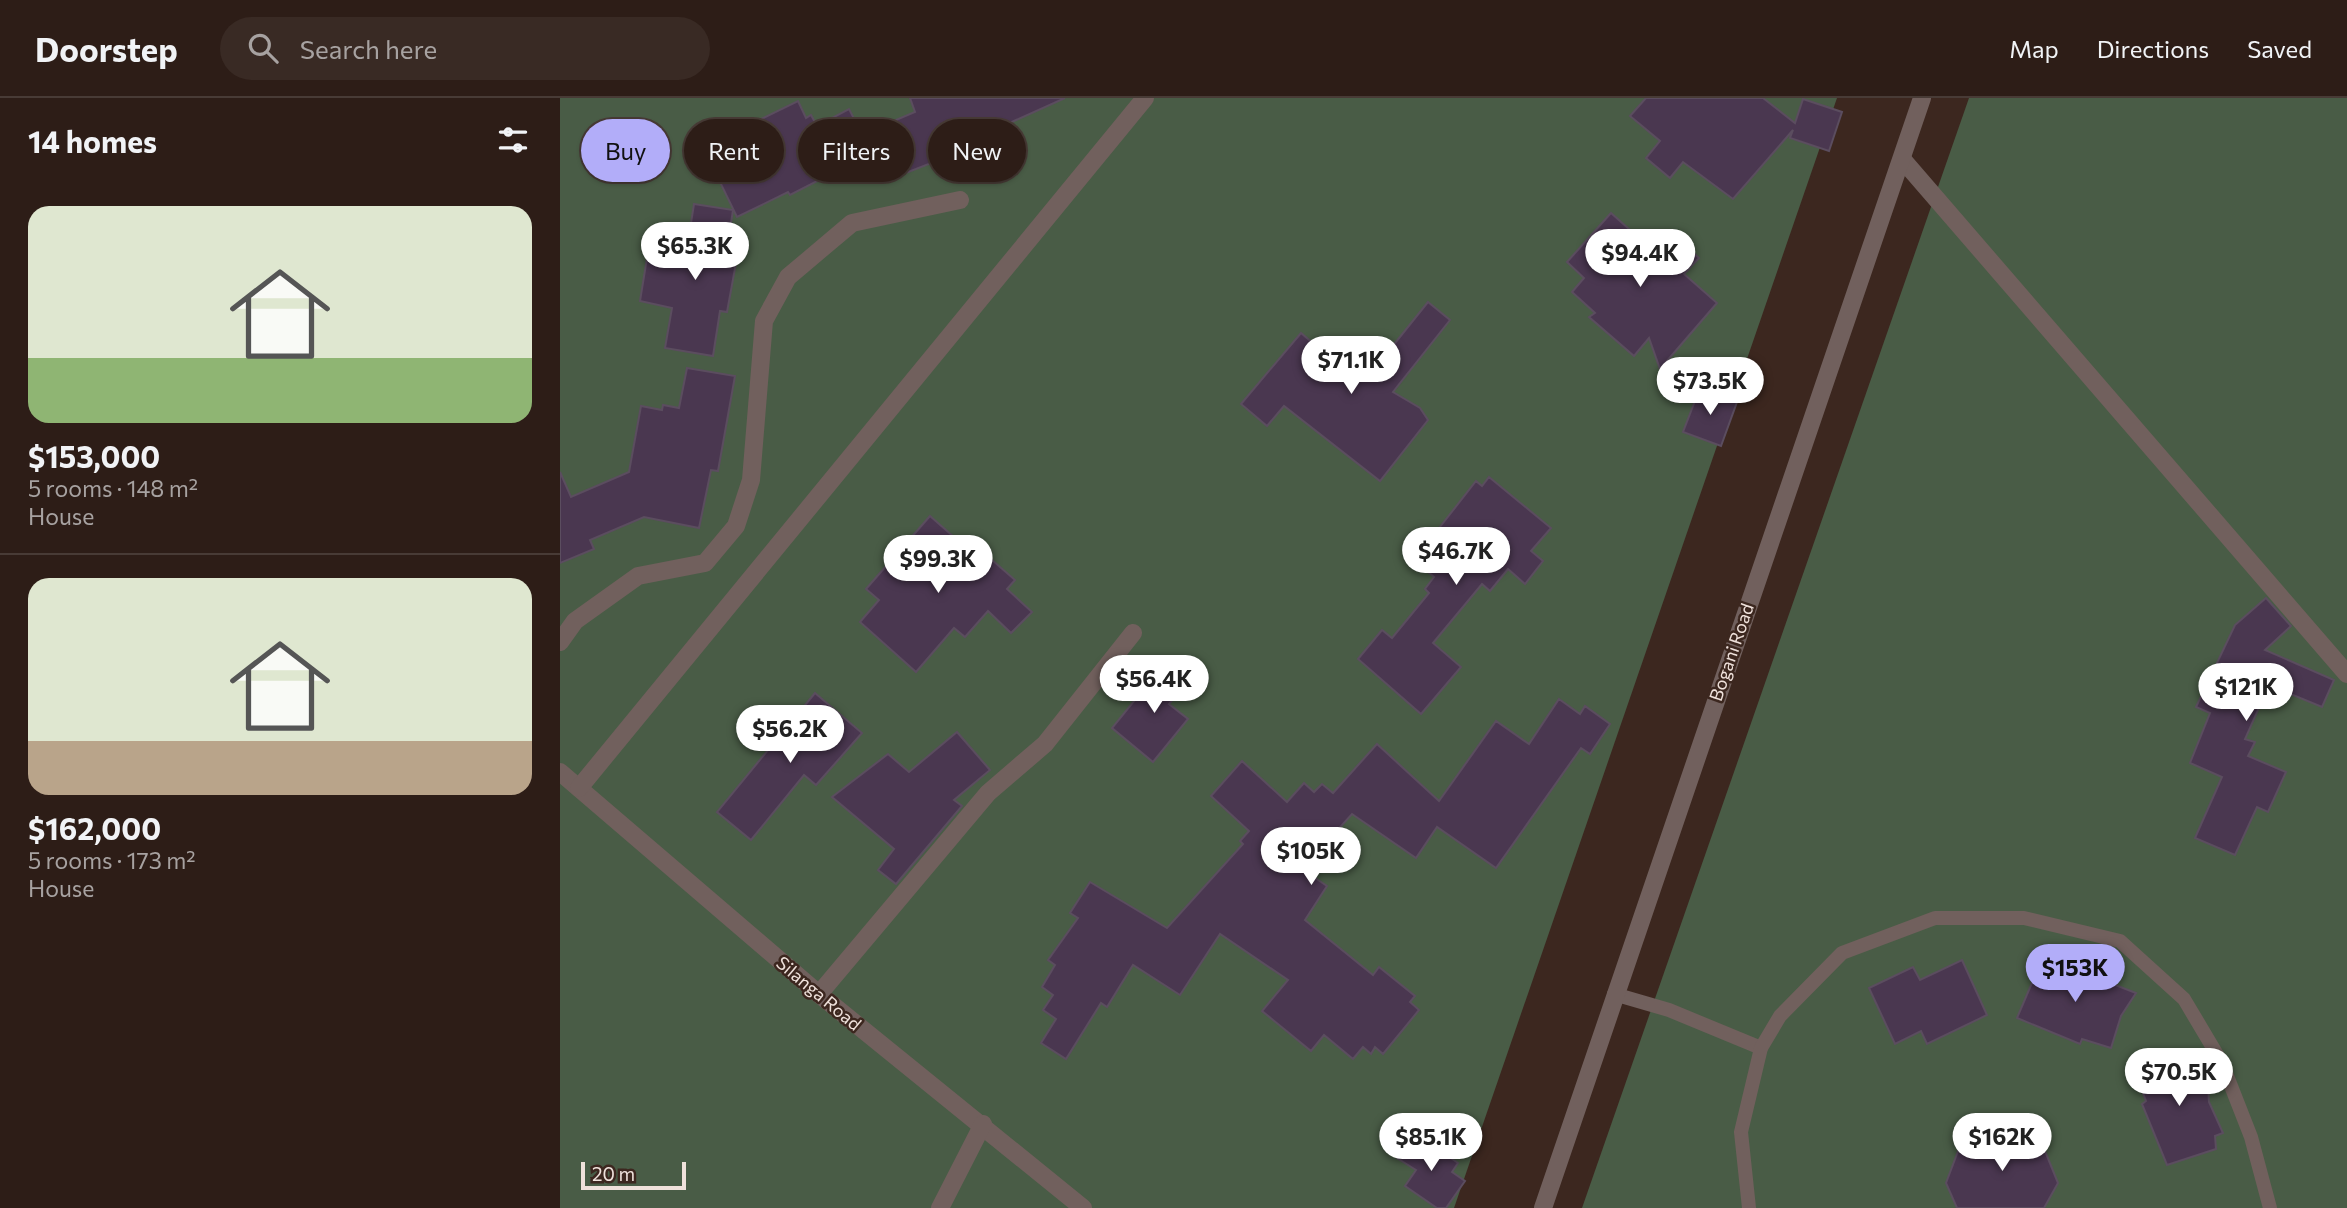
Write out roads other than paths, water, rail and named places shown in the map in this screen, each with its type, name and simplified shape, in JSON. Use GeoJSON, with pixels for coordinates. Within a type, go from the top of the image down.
{"type":"FeatureCollection","features":[{"type":"Feature","properties":{"kind":"street"},"geometry":{"type":"LineString","coordinates":[[579,788],[1145,98]]}},
{"type":"Feature","properties":{"kind":"street","name":"Bogani Road"},"geometry":{"type":"LineString","coordinates":[[1544,1208],[1614,994],[1922,98]]}},
{"type":"Feature","properties":{"kind":"street"},"geometry":{"type":"LineString","coordinates":[[1902,159],[2347,674]]}},
{"type":"Feature","properties":{"kind":"street"},"geometry":{"type":"LineString","coordinates":[[560,642],[575,621],[638,576],[705,563],[736,526],[751,480],[758,372],[765,321],[788,277],[852,223],[960,200]]}},
{"type":"Feature","properties":{"kind":"street"},"geometry":{"type":"LineString","coordinates":[[819,995],[988,793],[1045,744],[1133,633]]}},
{"type":"Feature","properties":{"kind":"street","name":"Silanga Road"},"geometry":{"type":"LineString","coordinates":[[560,772],[819,995],[983,1124],[1083,1208]]}},
{"type":"Feature","properties":{"kind":"street"},"geometry":{"type":"LineString","coordinates":[[940,1208],[983,1124]]}},
{"type":"Feature","properties":{"kind":"lane"},"geometry":{"type":"LineString","coordinates":[[1749,1208],[1741,1132],[1761,1048],[1780,1016],[1842,953],[1935,918],[2024,918],[2120,941],[2184,999],[2222,1063],[2252,1137],[2270,1208]]}},
{"type":"Feature","properties":{"kind":"lane"},"geometry":{"type":"LineString","coordinates":[[1614,994],[1669,1010],[1761,1048]]}}]}
